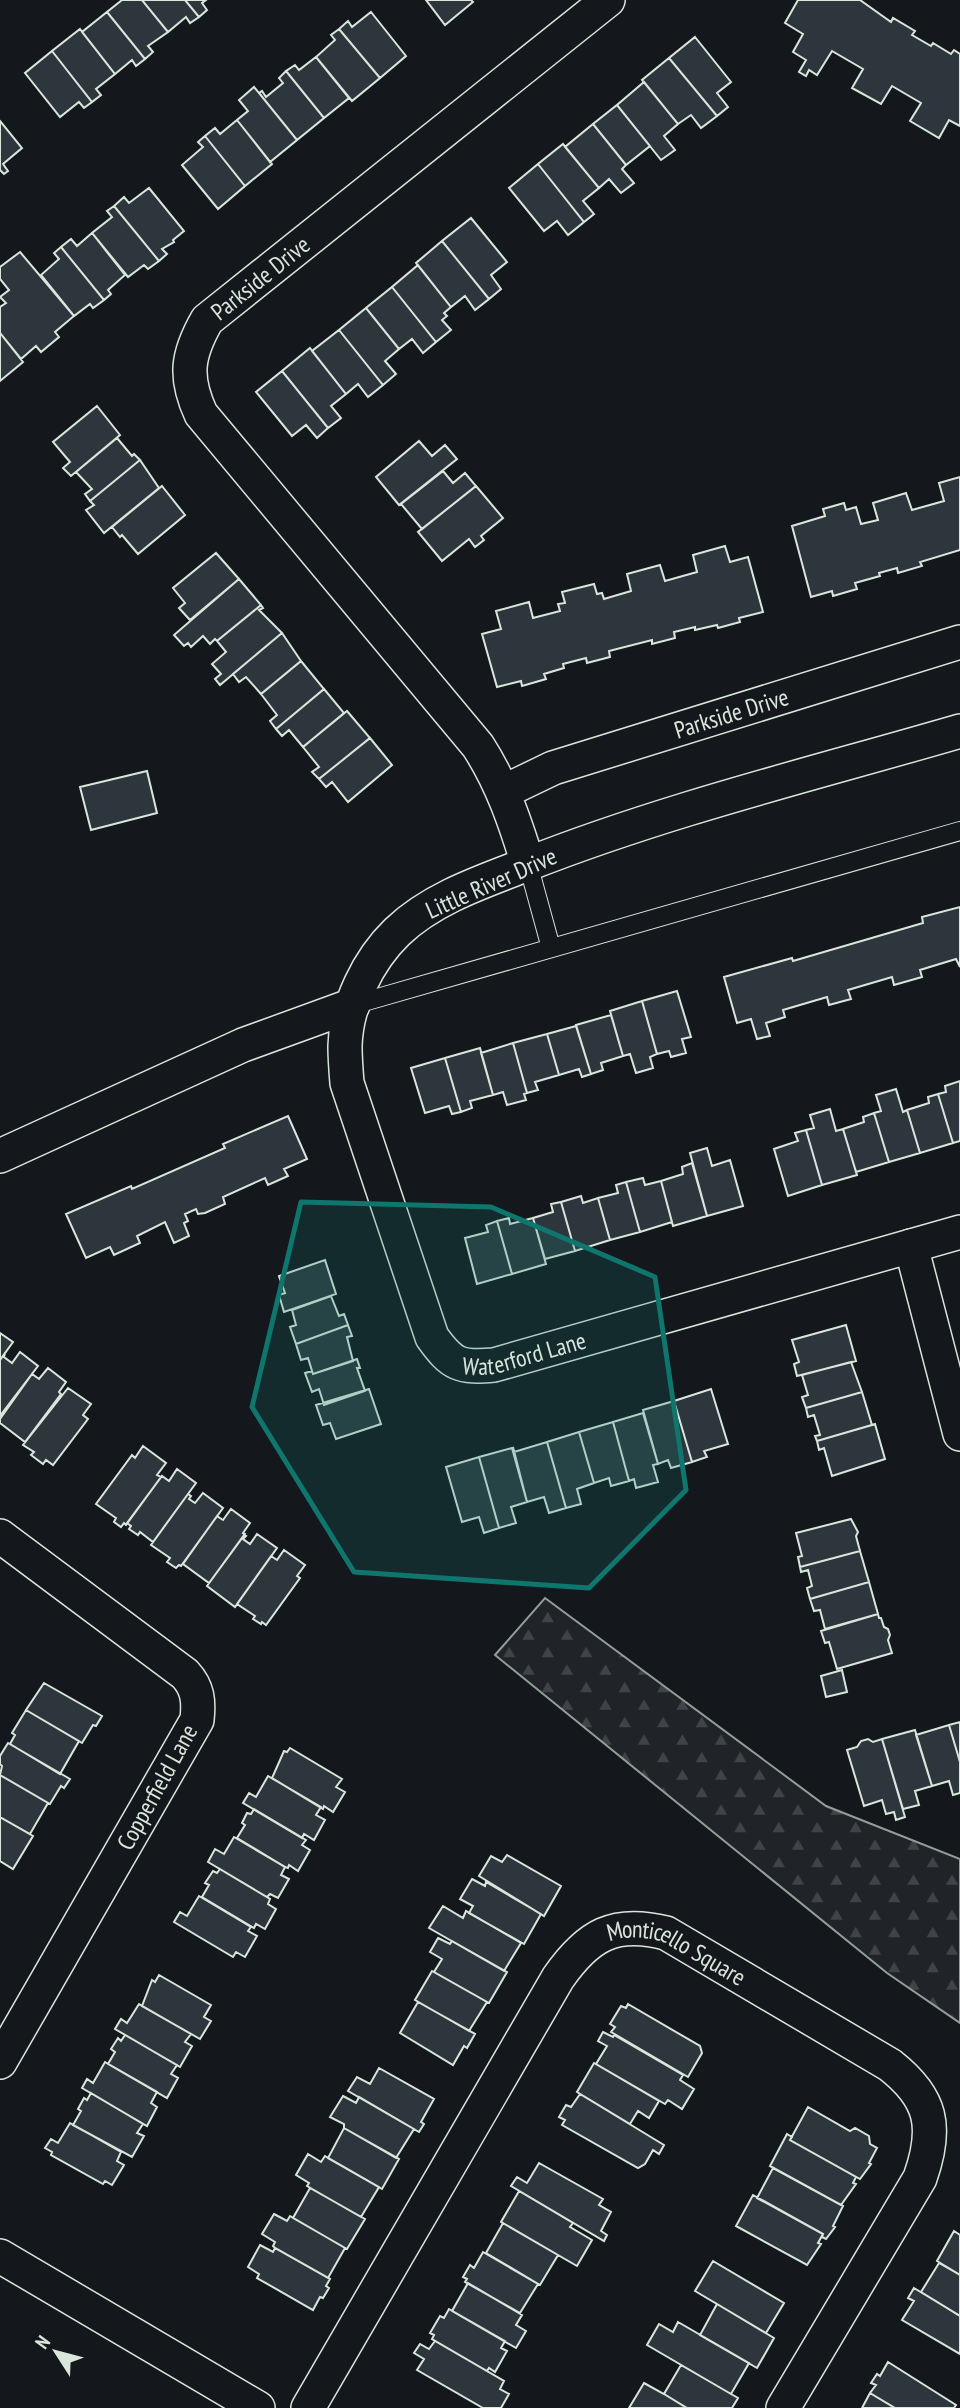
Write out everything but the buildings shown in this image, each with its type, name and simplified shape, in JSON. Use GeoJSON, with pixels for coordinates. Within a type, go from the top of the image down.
{"type":"FeatureCollection","features":[{"type":"Feature","properties":{"kind":"street","name":"Parkside Drive"},"geometry":{"type":"LineString","coordinates":[[528,864],[514,817],[495,772],[478,746],[201,414],[192,394],[189,369],[194,343],[207,320],[608,0]]}},
{"type":"Feature","properties":{"kind":"street","name":"Parkside Drive"},"geometry":{"type":"LineString","coordinates":[[503,792],[553,768],[960,642]]}},
{"type":"Feature","properties":{"kind":"street","name":"Little River Drive"},"geometry":{"type":"LineString","coordinates":[[353,1005],[368,970],[396,932],[427,909],[485,880],[598,837],[960,731]]}},
{"type":"Feature","properties":{"kind":"street"},"geometry":{"type":"LineString","coordinates":[[0,1156],[243,1045],[353,1005]]}},
{"type":"Feature","properties":{"kind":"street","name":"Waterford Lane"},"geometry":{"type":"LineString","coordinates":[[353,1005],[345,1044],[347,1083],[432,1337],[447,1357],[469,1367],[494,1365],[960,1232]]}},
{"type":"Feature","properties":{"kind":"street"},"geometry":{"type":"LineString","coordinates":[[911,1246],[960,1434]]}},
{"type":"Feature","properties":{"kind":"street","name":"Copperfield Lane"},"geometry":{"type":"LineString","coordinates":[[0,1536],[185,1674],[193,1683],[199,1701],[197,1720],[0,2062]]}},
{"type":"Feature","properties":{"kind":"street","name":"Monticello Square"},"geometry":{"type":"LineString","coordinates":[[308,2408],[574,1954],[594,1939],[620,1928],[643,1927],[667,1933],[890,2065],[909,2080],[924,2099],[931,2134],[929,2155],[920,2178],[783,2408]]}},
{"type":"Feature","properties":{"kind":"street"},"geometry":{"type":"LineString","coordinates":[[0,2256],[258,2408]]}},
{"type":"Feature","properties":{"kind":"lane"},"geometry":{"type":"LineString","coordinates":[[353,1005],[960,831]]}},
{"type":"Feature","properties":{"kind":"lane"},"geometry":{"type":"LineString","coordinates":[[528,864],[551,948]]}},
{"type":"Feature","properties":{"kind":"highlighted area"},"geometry":{"type":"Polygon","coordinates":[[[301,1202],[491,1207],[655,1277],[686,1490],[589,1588],[354,1572],[252,1407],[301,1202]]]}},
{"type":"Feature","properties":{"kind":"green space"},"geometry":{"type":"Polygon","coordinates":[[[545,1598],[826,1806],[960,1859],[960,2023],[887,1973],[495,1655],[545,1598]]]}}]}
